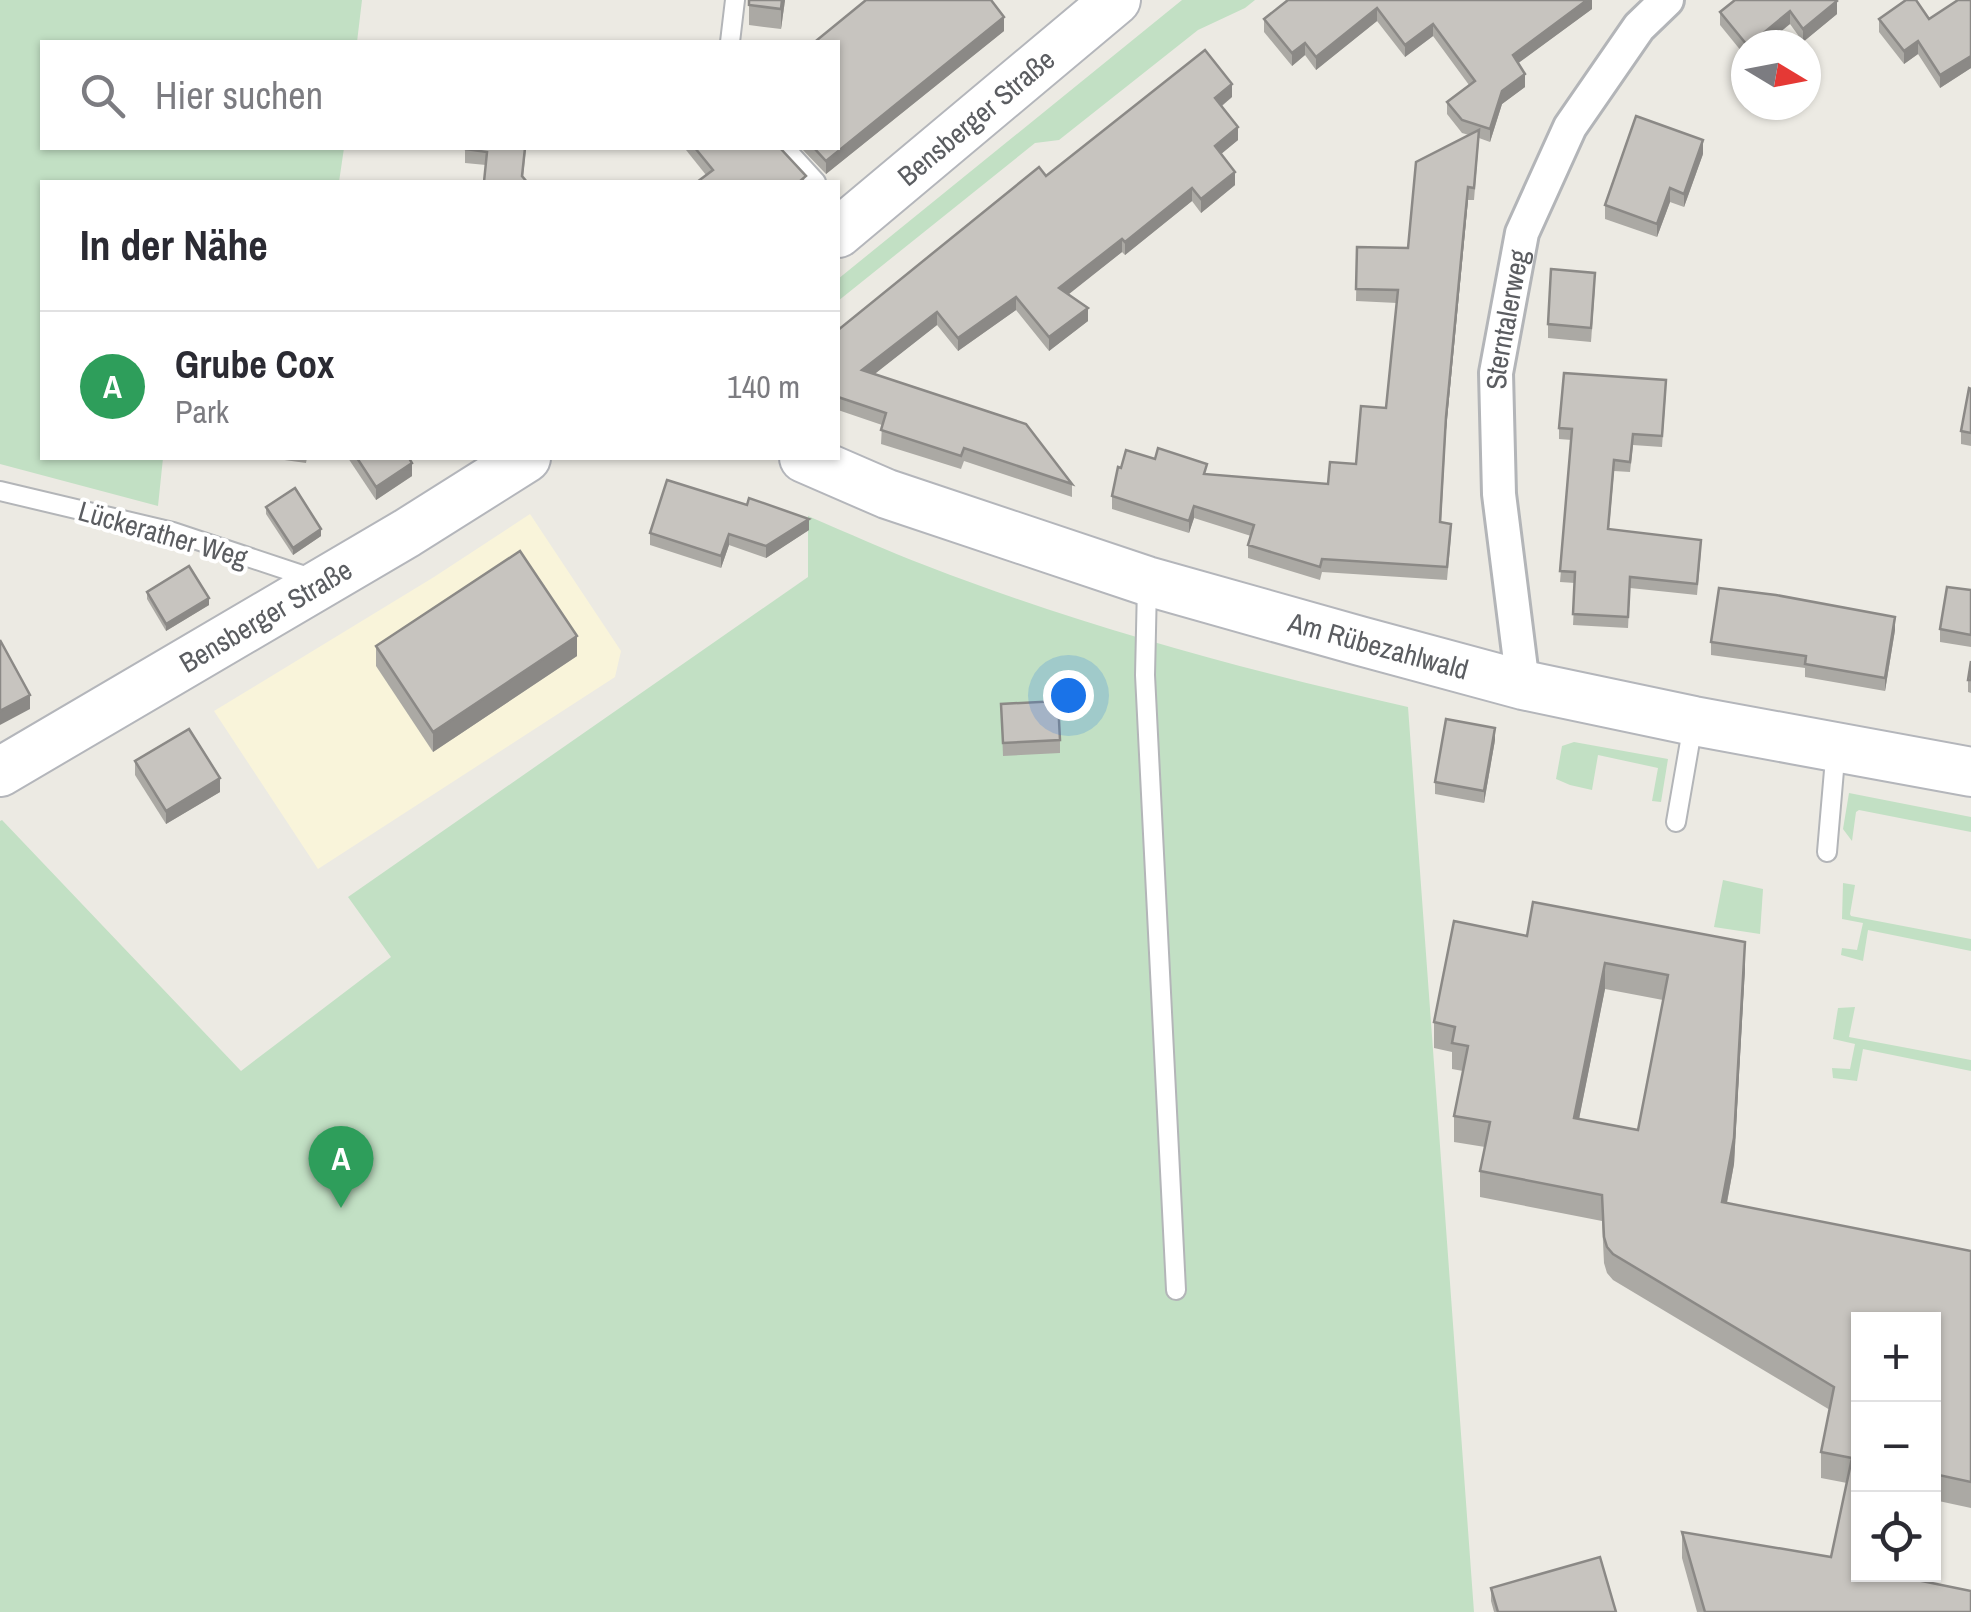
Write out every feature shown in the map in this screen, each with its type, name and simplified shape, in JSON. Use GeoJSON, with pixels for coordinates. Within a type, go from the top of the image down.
{"type":"FeatureCollection","features":[{"type":"Feature","properties":{"kind":"street","name":"Bensberger Straße"},"geometry":{"type":"LineString","coordinates":[[842,221],[1116,0]]}},
{"type":"Feature","properties":{"kind":"street","name":"Sterntalerweg"},"geometry":{"type":"LineString","coordinates":[[1523,685],[1499,494],[1496,373],[1522,233],[1570,127],[1639,28],[1667,0]]}},
{"type":"Feature","properties":{"kind":"street","name":"Bensberger Straße"},"geometry":{"type":"LineString","coordinates":[[0,772],[523,460]]}},
{"type":"Feature","properties":{"kind":"street","name":"Am Rübezahlwald"},"geometry":{"type":"LineString","coordinates":[[809,460],[888,494],[1147,581],[1523,685],[1971,772]]}},
{"type":"Feature","properties":{"kind":"lane"},"geometry":{"type":"LineString","coordinates":[[730,40],[735,0]]}},
{"type":"Feature","properties":{"kind":"lane"},"geometry":{"type":"LineString","coordinates":[[787,150],[814,180]]}},
{"type":"Feature","properties":{"kind":"lane","name":"Lückerather Weg"},"geometry":{"type":"LineString","coordinates":[[0,491],[173,532],[324,582]]}},
{"type":"Feature","properties":{"kind":"lane"},"geometry":{"type":"LineString","coordinates":[[1147,581],[1146,675],[1176,1290]]}},
{"type":"Feature","properties":{"kind":"lane"},"geometry":{"type":"LineString","coordinates":[[1676,822],[1694,721]]}},
{"type":"Feature","properties":{"kind":"lane"},"geometry":{"type":"LineString","coordinates":[[1828,852],[1836,746]]}},
{"type":"Feature","properties":{"kind":"shaded area"},"geometry":{"type":"Polygon","coordinates":[[[530,514],[621,651],[615,677],[318,869],[214,711],[530,514]]]}},
{"type":"Feature","properties":{"kind":"green space"},"geometry":{"type":"Polygon","coordinates":[[[0,0],[362,0],[357,40],[40,40],[40,150],[344,150],[339,180],[40,180],[40,460],[163,460],[158,506],[0,464],[0,0]]]}},
{"type":"Feature","properties":{"kind":"green space"},"geometry":{"type":"Polygon","coordinates":[[[1182,0],[1255,0],[1198,30],[1059,140],[1035,143],[840,299],[840,277],[1182,0]]]}},
{"type":"Feature","properties":{"kind":"green space"},"geometry":{"type":"Polygon","coordinates":[[[808,516],[927,566],[1105,628],[1408,707],[1474,1612],[0,1612],[0,821],[241,1071],[391,957],[348,897],[808,577],[808,516]]]}},
{"type":"Feature","properties":{"kind":"green space"},"geometry":{"type":"Polygon","coordinates":[[[1574,742],[1668,759],[1661,802],[1652,801],[1658,768],[1598,755],[1592,790],[1556,779],[1562,746],[1574,742]]]}},
{"type":"Feature","properties":{"kind":"green space"},"geometry":{"type":"Polygon","coordinates":[[[1849,793],[1971,817],[1971,832],[1859,810],[1852,841],[1843,829],[1849,793]]]}},
{"type":"Feature","properties":{"kind":"green space"},"geometry":{"type":"Polygon","coordinates":[[[1723,880],[1763,889],[1760,934],[1714,927],[1723,880]]]}},
{"type":"Feature","properties":{"kind":"green space"},"geometry":{"type":"Polygon","coordinates":[[[1843,883],[1855,885],[1851,916],[1971,939],[1971,951],[1868,930],[1863,961],[1841,955],[1842,948],[1857,950],[1863,923],[1842,919],[1843,883]]]}},
{"type":"Feature","properties":{"kind":"green space"},"geometry":{"type":"Polygon","coordinates":[[[1855,1007],[1849,1037],[1971,1060],[1971,1071],[1863,1049],[1857,1081],[1833,1078],[1832,1068],[1850,1069],[1855,1044],[1833,1039],[1838,1008],[1855,1007]]]}},
{"type":"Feature","properties":{"kind":"building"},"geometry":{"type":"Polygon","coordinates":[[[749,0],[782,0],[781,9],[749,5],[749,0]]]}},
{"type":"Feature","properties":{"kind":"building"},"geometry":{"type":"Polygon","coordinates":[[[866,0],[991,0],[1004,17],[840,150],[840,40],[817,40],[866,0]]]}},
{"type":"Feature","properties":{"kind":"building"},"geometry":{"type":"Polygon","coordinates":[[[1288,0],[1587,0],[1513,55],[1525,74],[1502,91],[1490,129],[1462,120],[1447,102],[1475,81],[1433,24],[1405,45],[1377,8],[1316,57],[1305,43],[1292,53],[1264,19],[1288,0]]]}},
{"type":"Feature","properties":{"kind":"building"},"geometry":{"type":"Polygon","coordinates":[[[1735,0],[1837,1],[1803,29],[1790,11],[1767,30],[1735,30],[1720,12],[1735,0]]]}},
{"type":"Feature","properties":{"kind":"building"},"geometry":{"type":"Polygon","coordinates":[[[1906,0],[1916,0],[1929,19],[1958,0],[1971,0],[1971,56],[1940,75],[1918,41],[1904,51],[1879,19],[1906,0]]]}},
{"type":"Feature","properties":{"kind":"building"},"geometry":{"type":"Polygon","coordinates":[[[1205,50],[1232,84],[1215,98],[1238,127],[1215,146],[1235,172],[1201,199],[1192,188],[1059,288],[1088,308],[1049,337],[1016,297],[958,338],[937,312],[862,370],[1026,424],[1072,484],[964,448],[961,456],[881,430],[886,413],[840,398],[840,328],[1039,167],[1046,176],[1205,50]]]}},
{"type":"Feature","properties":{"kind":"building"},"geometry":{"type":"Polygon","coordinates":[[[1636,116],[1703,140],[1684,194],[1670,188],[1657,224],[1605,205],[1636,116]]]}},
{"type":"Feature","properties":{"kind":"building"},"geometry":{"type":"Polygon","coordinates":[[[1479,130],[1474,188],[1468,187],[1446,417],[1440,522],[1451,524],[1447,567],[1322,559],[1320,567],[1248,545],[1254,525],[1194,506],[1189,521],[1112,496],[1126,450],[1155,459],[1158,448],[1207,464],[1204,474],[1328,484],[1330,462],[1356,464],[1361,406],[1386,408],[1398,290],[1356,289],[1357,247],[1408,248],[1416,162],[1479,130]]]}},
{"type":"Feature","properties":{"kind":"building"},"geometry":{"type":"Polygon","coordinates":[[[472,150],[525,150],[522,176],[525,180],[484,180],[487,152],[472,150]]]}},
{"type":"Feature","properties":{"kind":"building"},"geometry":{"type":"Polygon","coordinates":[[[697,150],[782,150],[806,176],[801,180],[700,180],[713,170],[697,150]]]}},
{"type":"Feature","properties":{"kind":"building"},"geometry":{"type":"Polygon","coordinates":[[[816,150],[840,150],[826,161],[816,150]]]}},
{"type":"Feature","properties":{"kind":"building"},"geometry":{"type":"Polygon","coordinates":[[[1551,269],[1595,273],[1591,328],[1548,324],[1551,269]]]}},
{"type":"Feature","properties":{"kind":"building"},"geometry":{"type":"Polygon","coordinates":[[[1564,373],[1666,380],[1662,436],[1633,434],[1630,462],[1614,460],[1608,529],[1701,540],[1697,584],[1630,577],[1628,617],[1573,614],[1575,572],[1560,571],[1572,429],[1559,428],[1564,373]]]}},
{"type":"Feature","properties":{"kind":"building"},"geometry":{"type":"Polygon","coordinates":[[[1971,389],[1971,433],[1961,431],[1971,389]]]}},
{"type":"Feature","properties":{"kind":"building"},"geometry":{"type":"Polygon","coordinates":[[[358,460],[410,460],[412,463],[376,487],[358,460]]]}},
{"type":"Feature","properties":{"kind":"building"},"geometry":{"type":"Polygon","coordinates":[[[667,480],[747,505],[749,498],[809,519],[766,546],[729,534],[721,556],[650,533],[667,480]]]}},
{"type":"Feature","properties":{"kind":"building"},"geometry":{"type":"Polygon","coordinates":[[[295,488],[321,529],[293,548],[266,507],[295,488]]]}},
{"type":"Feature","properties":{"kind":"building"},"geometry":{"type":"Polygon","coordinates":[[[520,551],[577,636],[433,732],[376,646],[520,551]]]}},
{"type":"Feature","properties":{"kind":"building"},"geometry":{"type":"Polygon","coordinates":[[[189,566],[209,598],[166,624],[147,592],[189,566]]]}},
{"type":"Feature","properties":{"kind":"building"},"geometry":{"type":"Polygon","coordinates":[[[1947,587],[1971,590],[1971,635],[1940,629],[1947,587]]]}},
{"type":"Feature","properties":{"kind":"building"},"geometry":{"type":"Polygon","coordinates":[[[1719,588],[1895,617],[1885,678],[1805,664],[1806,656],[1711,642],[1719,588]]]}},
{"type":"Feature","properties":{"kind":"building"},"geometry":{"type":"Polygon","coordinates":[[[0,640],[30,695],[0,711],[0,640]]]}},
{"type":"Feature","properties":{"kind":"building"},"geometry":{"type":"Polygon","coordinates":[[[1058,701],[1060,740],[1003,743],[1001,704],[1058,701]]]}},
{"type":"Feature","properties":{"kind":"building"},"geometry":{"type":"Polygon","coordinates":[[[1446,719],[1495,728],[1484,791],[1435,782],[1446,719]]]}},
{"type":"Feature","properties":{"kind":"building"},"geometry":{"type":"Polygon","coordinates":[[[189,729],[220,778],[166,811],[135,761],[189,729]]]}},
{"type":"Feature","properties":{"kind":"building"},"geometry":{"type":"Polygon","coordinates":[[[1533,902],[1745,942],[1734,1138],[1722,1202],[1971,1251],[1971,1482],[1941,1476],[1941,1312],[1851,1312],[1851,1458],[1821,1452],[1834,1387],[1613,1254],[1604,1237],[1602,1195],[1480,1171],[1490,1122],[1454,1116],[1468,1046],[1452,1043],[1455,1027],[1434,1022],[1454,921],[1527,936],[1533,902]],[[1605,963],[1574,1118],[1638,1130],[1668,975],[1605,963]]]}},
{"type":"Feature","properties":{"kind":"building"},"geometry":{"type":"Polygon","coordinates":[[[1851,1463],[1851,1582],[1927,1582],[1971,1591],[1971,1612],[1705,1612],[1682,1532],[1831,1557],[1851,1463]]]}},
{"type":"Feature","properties":{"kind":"building"},"geometry":{"type":"Polygon","coordinates":[[[1600,1557],[1616,1612],[1498,1612],[1491,1588],[1600,1557]]]}},
{"type":"Feature","properties":{"kind":"place","name":"Grube Cox"},"geometry":{"type":"Point","coordinates":[341,1208]}}]}
